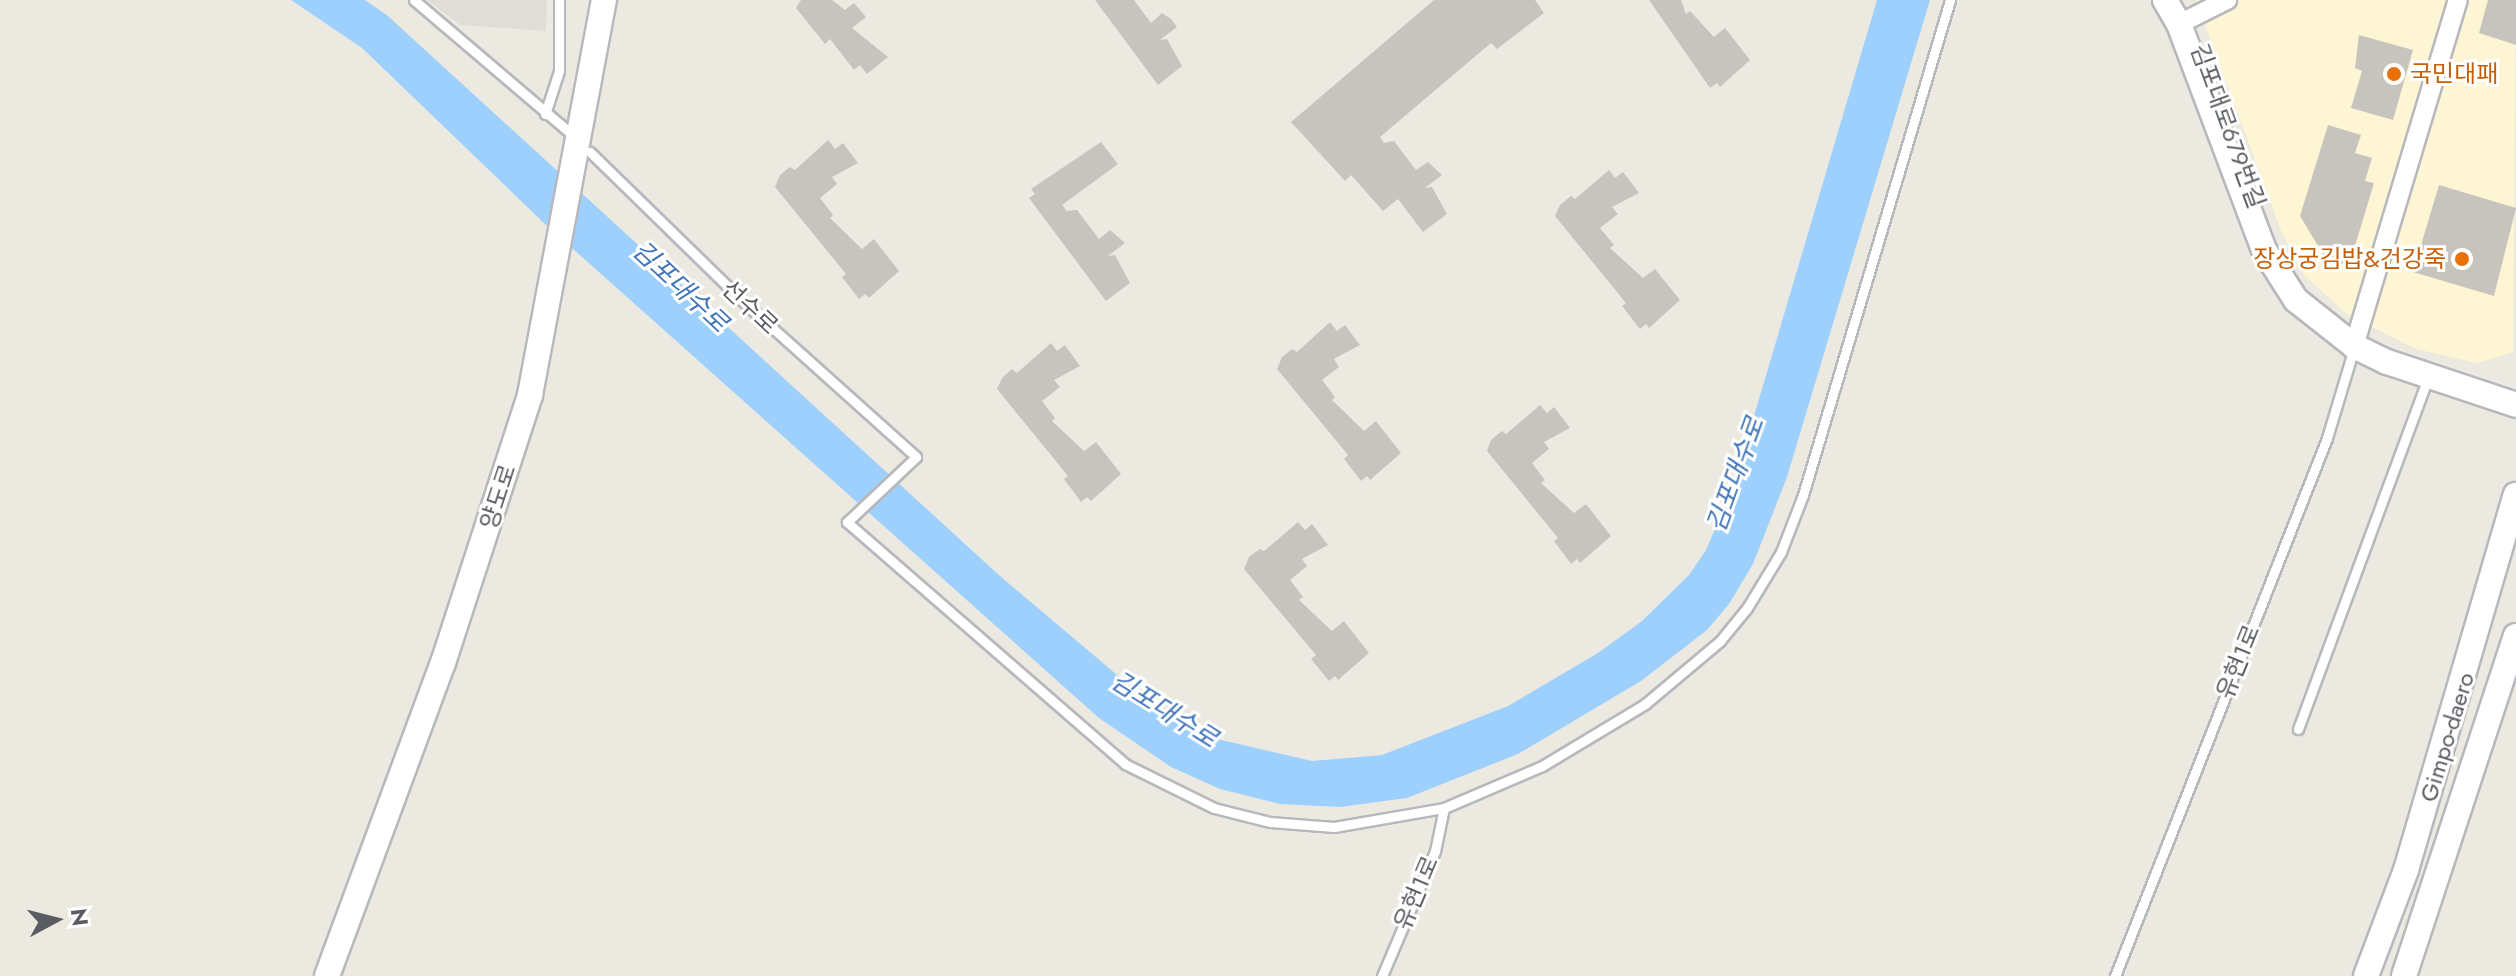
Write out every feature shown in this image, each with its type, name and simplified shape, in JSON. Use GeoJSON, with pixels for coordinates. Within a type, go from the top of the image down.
{"type":"FeatureCollection","features":[{"type":"Feature","properties":{"kind":"street","name":"양도로"},"geometry":{"type":"LineString","coordinates":[[339,976],[513,490],[556,345],[564,260],[604,0]]}},
{"type":"Feature","properties":{"kind":"street","name":"양도로"},"geometry":{"type":"LineString","coordinates":[[582,150],[617,0]]}},
{"type":"Feature","properties":{"kind":"street","name":"김포대로679번길"},"geometry":{"type":"LineString","coordinates":[[2165,0],[2182,14],[2286,271],[2320,309],[2356,341],[2428,377],[2516,405]]}},
{"type":"Feature","properties":{"kind":"street"},"geometry":{"type":"LineString","coordinates":[[2182,14],[2227,0]]}},
{"type":"Feature","properties":{"kind":"street"},"geometry":{"type":"LineString","coordinates":[[2356,341],[2458,0]]}},
{"type":"Feature","properties":{"kind":"street","name":"양도로"},"geometry":{"type":"LineString","coordinates":[[327,976],[443,663],[515,447],[564,260]]}},
{"type":"Feature","properties":{"kind":"street","name":"김포대로679번길"},"geometry":{"type":"LineString","coordinates":[[2356,341],[2516,398]]}},
{"type":"Feature","properties":{"kind":"street","name":"Gimpo-daero"},"geometry":{"type":"LineString","coordinates":[[2366,976],[2406,870],[2516,495]]}},
{"type":"Feature","properties":{"kind":"street","name":"Gimpo-daero"},"geometry":{"type":"LineString","coordinates":[[2404,976],[2516,636]]}},
{"type":"Feature","properties":{"kind":"lane","name":"선수로"},"geometry":{"type":"LineString","coordinates":[[414,0],[545,114],[748,306],[916,457],[847,522],[1092,740],[1155,782],[1244,817],[1302,826],[1364,824],[1444,808]]}},
{"type":"Feature","properties":{"kind":"lane"},"geometry":{"type":"LineString","coordinates":[[545,114],[559,71],[559,0]]}},
{"type":"Feature","properties":{"kind":"lane"},"geometry":{"type":"LineString","coordinates":[[1444,808],[1542,766],[1645,704],[1720,641],[1766,581],[1803,495],[1950,0]]}},
{"type":"Feature","properties":{"kind":"lane","name":"유현1로"},"geometry":{"type":"LineString","coordinates":[[2115,976],[2327,438],[2356,341]]}},
{"type":"Feature","properties":{"kind":"lane"},"geometry":{"type":"LineString","coordinates":[[2298,729],[2428,377]]}},
{"type":"Feature","properties":{"kind":"lane","name":"유현1로"},"geometry":{"type":"LineString","coordinates":[[1382,976],[1435,851],[1444,808]]}},
{"type":"Feature","properties":{"kind":"shaded area"},"geometry":{"type":"Polygon","coordinates":[[[427,0],[547,0],[546,31],[460,25],[427,0]]]}},
{"type":"Feature","properties":{"kind":"shaded area"},"geometry":{"type":"Polygon","coordinates":[[[2196,0],[2516,0],[2513,352],[2478,363],[2416,349],[2348,315],[2304,275],[2282,233],[2196,0]]]}},
{"type":"Feature","properties":{"kind":"water","name":"김포대수로"},"geometry":{"type":"Polygon","coordinates":[[[291,0],[365,0],[388,16],[1000,576],[1155,707],[1213,738],[1312,761],[1382,755],[1508,706],[1598,653],[1642,621],[1689,575],[1706,550],[1733,487],[1877,0],[1930,0],[1787,477],[1753,564],[1729,604],[1707,630],[1641,681],[1518,754],[1407,798],[1340,807],[1280,804],[1220,789],[1171,767],[1099,718],[545,224],[362,48],[291,0]]]}},
{"type":"Feature","properties":{"kind":"building"},"geometry":{"type":"Polygon","coordinates":[[[801,0],[832,0],[845,10],[854,3],[866,17],[852,28],[888,57],[867,74],[860,65],[854,70],[830,39],[825,44],[796,8],[801,0]]]}},
{"type":"Feature","properties":{"kind":"building"},"geometry":{"type":"Polygon","coordinates":[[[1095,0],[1134,0],[1151,23],[1162,13],[1171,19],[1177,27],[1160,40],[1167,39],[1182,66],[1158,85],[1095,0]]]}},
{"type":"Feature","properties":{"kind":"building"},"geometry":{"type":"Polygon","coordinates":[[[1434,0],[1535,0],[1544,13],[1497,49],[1491,43],[1380,137],[1384,143],[1394,141],[1416,170],[1428,162],[1442,175],[1425,188],[1432,187],[1447,214],[1423,232],[1398,199],[1383,211],[1351,175],[1345,181],[1291,122],[1434,0]]]}},
{"type":"Feature","properties":{"kind":"building"},"geometry":{"type":"Polygon","coordinates":[[[1649,0],[1681,0],[1686,14],[1690,11],[1714,37],[1725,28],[1750,60],[1720,87],[1717,83],[1710,88],[1649,0]]]}},
{"type":"Feature","properties":{"kind":"building"},"geometry":{"type":"Polygon","coordinates":[[[2488,0],[2516,0],[2516,45],[2479,33],[2488,0]]]}},
{"type":"Feature","properties":{"kind":"building"},"geometry":{"type":"Polygon","coordinates":[[[2359,35],[2413,50],[2393,120],[2351,108],[2362,71],[2355,68],[2359,35]]]}},
{"type":"Feature","properties":{"kind":"building"},"geometry":{"type":"Polygon","coordinates":[[[2328,125],[2361,135],[2355,153],[2372,158],[2365,181],[2374,183],[2349,266],[2326,259],[2300,216],[2328,125]]]}},
{"type":"Feature","properties":{"kind":"building"},"geometry":{"type":"Polygon","coordinates":[[[828,140],[835,149],[843,143],[858,163],[832,177],[837,184],[820,198],[833,215],[830,218],[862,249],[874,239],[899,271],[869,298],[865,294],[859,299],[842,277],[846,274],[775,187],[780,175],[790,167],[795,170],[828,140]]]}},
{"type":"Feature","properties":{"kind":"building"},"geometry":{"type":"Polygon","coordinates":[[[1101,142],[1118,164],[1062,205],[1067,211],[1077,210],[1099,239],[1110,230],[1125,243],[1108,256],[1115,255],[1130,283],[1106,301],[1029,198],[1035,194],[1031,189],[1101,142]]]}},
{"type":"Feature","properties":{"kind":"building"},"geometry":{"type":"Polygon","coordinates":[[[1609,170],[1615,178],[1623,172],[1639,193],[1612,207],[1618,214],[1600,228],[1614,245],[1610,248],[1643,278],[1655,269],[1680,300],[1649,328],[1646,324],[1640,329],[1622,306],[1626,303],[1555,216],[1560,205],[1571,196],[1575,199],[1609,170]]]}},
{"type":"Feature","properties":{"kind":"building"},"geometry":{"type":"Polygon","coordinates":[[[2439,185],[2516,208],[2494,296],[2413,272],[2439,185]]]}},
{"type":"Feature","properties":{"kind":"building"},"geometry":{"type":"Polygon","coordinates":[[[1330,322],[1337,331],[1345,325],[1360,345],[1334,359],[1339,367],[1322,380],[1335,397],[1332,400],[1364,431],[1376,421],[1401,453],[1370,480],[1367,476],[1361,481],[1344,459],[1348,455],[1277,369],[1282,357],[1292,349],[1297,352],[1330,322]]]}},
{"type":"Feature","properties":{"kind":"building"},"geometry":{"type":"Polygon","coordinates":[[[1051,343],[1057,351],[1065,345],[1080,366],[1054,380],[1060,387],[1042,401],[1055,418],[1052,421],[1084,451],[1096,442],[1121,474],[1091,501],[1087,497],[1081,502],[1064,479],[1068,476],[997,389],[1002,378],[1012,369],[1017,373],[1051,343]]]}},
{"type":"Feature","properties":{"kind":"building"},"geometry":{"type":"Polygon","coordinates":[[[1540,405],[1547,413],[1554,407],[1570,428],[1544,442],[1549,449],[1532,463],[1545,480],[1541,483],[1574,513],[1586,504],[1611,536],[1580,563],[1577,559],[1571,564],[1554,541],[1558,538],[1487,451],[1491,440],[1502,431],[1506,434],[1540,405]]]}},
{"type":"Feature","properties":{"kind":"building"},"geometry":{"type":"Polygon","coordinates":[[[1298,522],[1305,530],[1312,524],[1328,545],[1302,559],[1307,566],[1290,580],[1303,597],[1299,600],[1332,631],[1344,621],[1369,653],[1338,680],[1335,676],[1329,681],[1311,659],[1316,655],[1244,569],[1249,557],[1260,549],[1264,551],[1298,522]]]}},
{"type":"Feature","properties":{"kind":"place","name":"국민대패"},"geometry":{"type":"Point","coordinates":[2394,74]}},
{"type":"Feature","properties":{"kind":"place","name":"장상궁김밥&건강죽"},"geometry":{"type":"Point","coordinates":[2462,259]}}]}
